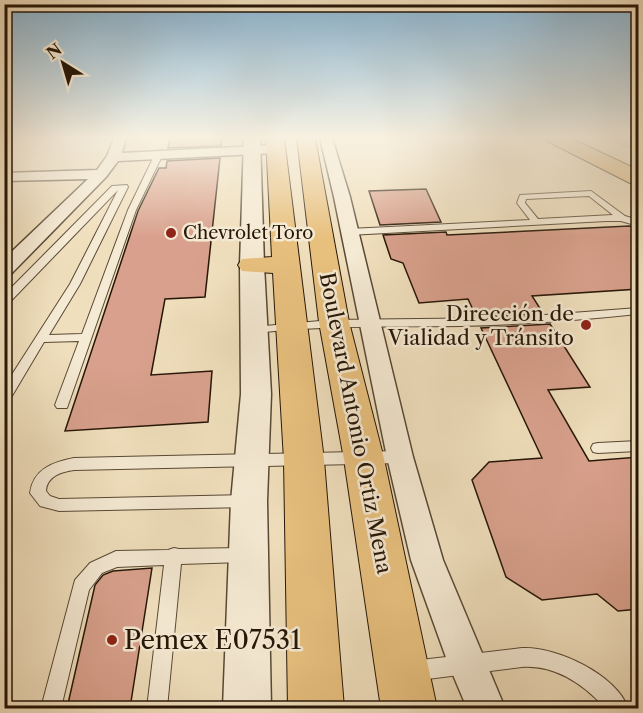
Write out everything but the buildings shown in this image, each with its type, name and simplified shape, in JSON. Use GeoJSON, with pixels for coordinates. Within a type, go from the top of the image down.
{"type":"FeatureCollection","features":[{"type":"Feature","properties":{"kind":"main road","name":"Boulevard Antonio Ortiz Mena"},"geometry":{"type":"LineString","coordinates":[[271,171],[270,265],[292,325],[304,460],[316,708]]}},
{"type":"Feature","properties":{"kind":"main road","name":"Boulevard Antonio Ortiz Mena"},"geometry":{"type":"LineString","coordinates":[[278,171],[334,322],[364,459],[409,708]]}},
{"type":"Feature","properties":{"kind":"main road"},"geometry":{"type":"LineString","coordinates":[[625,171],[639,178]]}},
{"type":"Feature","properties":{"kind":"street"},"geometry":{"type":"LineString","coordinates":[[4,270],[104,171]]}},
{"type":"Feature","properties":{"kind":"street"},"geometry":{"type":"LineString","coordinates":[[334,171],[372,323],[400,457],[428,560],[466,663],[486,708]]}},
{"type":"Feature","properties":{"kind":"street"},"geometry":{"type":"LineString","coordinates":[[4,177],[102,174]]}},
{"type":"Feature","properties":{"kind":"street"},"geometry":{"type":"LineString","coordinates":[[4,250],[25,250]]}},
{"type":"Feature","properties":{"kind":"street","name":"Boulevard Antonio Ortiz Mena"},"geometry":{"type":"LineString","coordinates":[[247,708],[249,501],[256,394],[254,330],[270,265]]}},
{"type":"Feature","properties":{"kind":"lane"},"geometry":{"type":"LineString","coordinates":[[62,405],[132,210],[151,171]]}},
{"type":"Feature","properties":{"kind":"lane"},"geometry":{"type":"LineString","coordinates":[[4,302],[115,188],[124,187],[75,284],[4,398]]}},
{"type":"Feature","properties":{"kind":"lane"},"geometry":{"type":"LineString","coordinates":[[536,222],[521,203],[523,197],[591,193],[622,218]]}},
{"type":"Feature","properties":{"kind":"lane"},"geometry":{"type":"LineString","coordinates":[[349,232],[622,218],[639,223]]}},
{"type":"Feature","properties":{"kind":"lane"},"geometry":{"type":"LineString","coordinates":[[254,330],[334,322],[491,322],[639,311]]}},
{"type":"Feature","properties":{"kind":"lane"},"geometry":{"type":"LineString","coordinates":[[41,339],[86,337]]}},
{"type":"Feature","properties":{"kind":"lane"},"geometry":{"type":"LineString","coordinates":[[598,448],[639,446]]}},
{"type":"Feature","properties":{"kind":"lane"},"geometry":{"type":"LineString","coordinates":[[249,501],[59,505],[45,501],[38,493],[38,486],[40,480],[49,472],[74,464],[400,457]]}},
{"type":"Feature","properties":{"kind":"lane"},"geometry":{"type":"LineString","coordinates":[[157,708],[174,555]]}},
{"type":"Feature","properties":{"kind":"lane"},"geometry":{"type":"LineString","coordinates":[[51,708],[81,586],[96,568],[116,559],[174,555],[249,555]]}},
{"type":"Feature","properties":{"kind":"lane"},"geometry":{"type":"LineString","coordinates":[[402,672],[466,663],[536,657],[557,662],[586,677],[603,690],[618,708]]}},
{"type":"Feature","properties":{"kind":"place","name":"Chevrolet Toro"},"geometry":{"type":"Point","coordinates":[171,233]}},
{"type":"Feature","properties":{"kind":"place","name":"Dirección de Vialidad y Tránsito"},"geometry":{"type":"Point","coordinates":[586,325]}},
{"type":"Feature","properties":{"kind":"place","name":"Pemex E07531"},"geometry":{"type":"Point","coordinates":[112,640]}}]}
